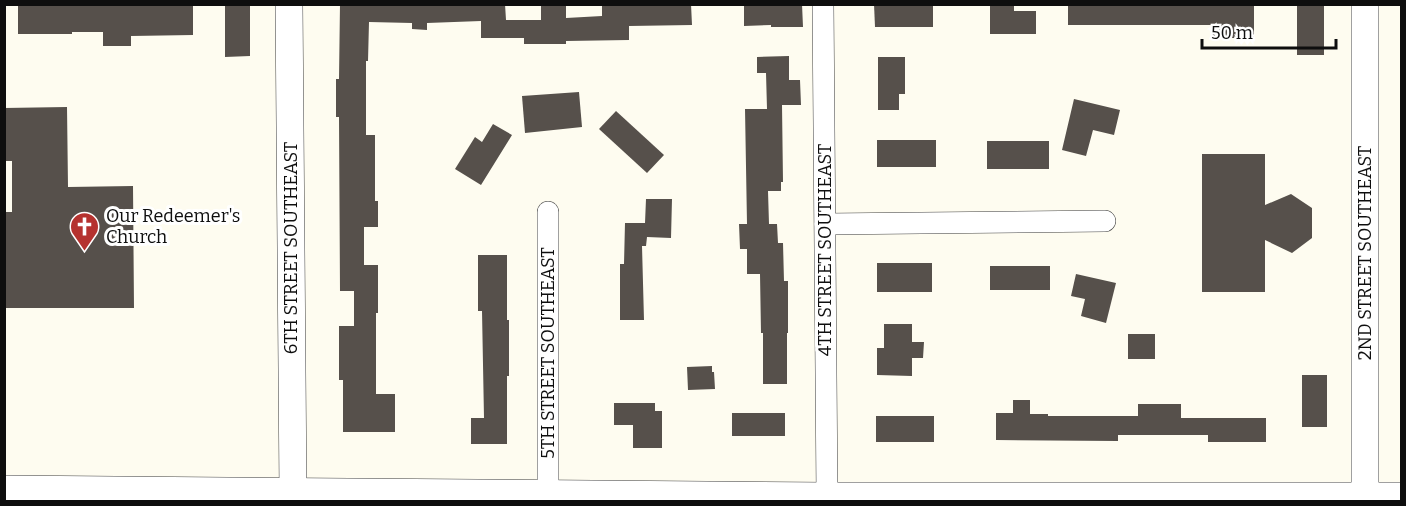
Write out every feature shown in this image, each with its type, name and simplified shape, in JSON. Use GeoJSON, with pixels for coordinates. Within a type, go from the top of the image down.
{"type":"FeatureCollection","features":[{"type":"Feature","properties":{"kind":"street","name":"6TH STREET SOUTHEAST"},"geometry":{"type":"LineString","coordinates":[[289,4],[293,492]]}},
{"type":"Feature","properties":{"kind":"street","name":"4TH STREET SOUTHEAST"},"geometry":{"type":"LineString","coordinates":[[823,4],[827,496]]}},
{"type":"Feature","properties":{"kind":"street","name":"2ND STREET SOUTHEAST"},"geometry":{"type":"LineString","coordinates":[[1365,4],[1365,499]]}},
{"type":"Feature","properties":{"kind":"street","name":"5TH STREET SOUTHEAST"},"geometry":{"type":"LineString","coordinates":[[548,212],[548,494]]}},
{"type":"Feature","properties":{"kind":"street"},"geometry":{"type":"LineString","coordinates":[[825,224],[1106,221]]}},
{"type":"Feature","properties":{"kind":"street"},"geometry":{"type":"LineString","coordinates":[[4,489],[1365,499],[1401,496]]}},
{"type":"Feature","properties":{"kind":"building"},"geometry":{"type":"Polygon","coordinates":[[[18,4],[131,4],[131,6],[193,4],[193,35],[131,36],[131,46],[103,46],[103,32],[18,34],[18,4]]]}},
{"type":"Feature","properties":{"kind":"building"},"geometry":{"type":"Polygon","coordinates":[[[225,4],[250,4],[250,56],[225,57],[225,4]]]}},
{"type":"Feature","properties":{"kind":"building"},"geometry":{"type":"Polygon","coordinates":[[[340,4],[505,4],[506,20],[541,20],[541,4],[566,4],[566,18],[602,16],[602,4],[691,4],[692,25],[629,26],[629,40],[566,41],[566,44],[524,44],[524,38],[481,38],[481,21],[427,23],[427,30],[412,29],[412,23],[369,22],[368,61],[366,61],[366,135],[375,135],[375,201],[378,201],[378,227],[364,227],[364,265],[378,265],[376,394],[395,394],[395,432],[343,432],[343,380],[339,380],[339,326],[354,326],[354,291],[340,291],[339,117],[336,117],[336,79],[339,79],[340,4]]]}},
{"type":"Feature","properties":{"kind":"building"},"geometry":{"type":"Polygon","coordinates":[[[744,4],[802,4],[803,27],[744,26],[744,4]]]}},
{"type":"Feature","properties":{"kind":"building"},"geometry":{"type":"Polygon","coordinates":[[[874,4],[933,4],[933,27],[875,27],[874,4]]]}},
{"type":"Feature","properties":{"kind":"building"},"geometry":{"type":"Polygon","coordinates":[[[990,4],[1014,4],[1014,11],[1036,11],[1036,34],[990,34],[990,4]]]}},
{"type":"Feature","properties":{"kind":"building"},"geometry":{"type":"Polygon","coordinates":[[[1068,4],[1254,4],[1254,38],[1212,38],[1212,25],[1068,25],[1068,4]]]}},
{"type":"Feature","properties":{"kind":"building"},"geometry":{"type":"Polygon","coordinates":[[[1297,4],[1324,4],[1324,55],[1297,55],[1297,4]]]}},
{"type":"Feature","properties":{"kind":"building"},"geometry":{"type":"Polygon","coordinates":[[[789,56],[789,80],[800,80],[801,105],[782,105],[783,182],[781,182],[781,191],[768,191],[769,224],[777,224],[778,243],[783,243],[784,281],[788,281],[787,384],[763,384],[760,274],[747,274],[747,249],[740,249],[739,224],[747,224],[745,109],[767,109],[766,73],[757,73],[757,57],[789,56]]]}},
{"type":"Feature","properties":{"kind":"building"},"geometry":{"type":"Polygon","coordinates":[[[878,57],[905,57],[905,94],[899,94],[899,110],[878,110],[878,57]]]}},
{"type":"Feature","properties":{"kind":"building"},"geometry":{"type":"Polygon","coordinates":[[[579,92],[582,127],[525,133],[522,96],[579,92]]]}},
{"type":"Feature","properties":{"kind":"building"},"geometry":{"type":"Polygon","coordinates":[[[1074,99],[1120,110],[1114,135],[1093,130],[1086,156],[1062,150],[1074,99]]]}},
{"type":"Feature","properties":{"kind":"building"},"geometry":{"type":"Polygon","coordinates":[[[67,107],[68,187],[133,186],[134,308],[4,308],[4,212],[12,212],[12,161],[4,161],[4,108],[67,107]]]}},
{"type":"Feature","properties":{"kind":"building"},"geometry":{"type":"Polygon","coordinates":[[[616,111],[664,155],[647,173],[599,129],[616,111]]]}},
{"type":"Feature","properties":{"kind":"building"},"geometry":{"type":"Polygon","coordinates":[[[493,124],[512,135],[481,185],[455,169],[475,137],[482,142],[493,124]]]}},
{"type":"Feature","properties":{"kind":"building"},"geometry":{"type":"Polygon","coordinates":[[[877,140],[936,140],[936,167],[877,167],[877,140]]]}},
{"type":"Feature","properties":{"kind":"building"},"geometry":{"type":"Polygon","coordinates":[[[987,141],[1049,141],[1049,169],[987,169],[987,141]]]}},
{"type":"Feature","properties":{"kind":"building"},"geometry":{"type":"Polygon","coordinates":[[[1202,154],[1265,154],[1265,205],[1291,194],[1312,208],[1312,238],[1292,253],[1265,240],[1265,292],[1202,292],[1202,154]]]}},
{"type":"Feature","properties":{"kind":"building"},"geometry":{"type":"Polygon","coordinates":[[[646,199],[672,199],[671,238],[647,237],[646,246],[642,246],[644,320],[620,320],[620,264],[624,264],[625,223],[645,223],[646,199]]]}},
{"type":"Feature","properties":{"kind":"building"},"geometry":{"type":"Polygon","coordinates":[[[478,255],[507,255],[509,376],[507,376],[507,444],[471,444],[471,418],[484,418],[482,311],[478,311],[478,255]]]}},
{"type":"Feature","properties":{"kind":"building"},"geometry":{"type":"Polygon","coordinates":[[[877,263],[932,263],[932,292],[877,292],[877,263]]]}},
{"type":"Feature","properties":{"kind":"building"},"geometry":{"type":"Polygon","coordinates":[[[990,266],[1050,266],[1050,290],[990,290],[990,266]]]}},
{"type":"Feature","properties":{"kind":"building"},"geometry":{"type":"Polygon","coordinates":[[[1076,274],[1116,283],[1106,323],[1081,316],[1085,299],[1071,296],[1076,274]]]}},
{"type":"Feature","properties":{"kind":"building"},"geometry":{"type":"Polygon","coordinates":[[[884,324],[912,324],[912,342],[924,342],[923,358],[912,358],[912,376],[877,375],[877,348],[884,348],[884,324]]]}},
{"type":"Feature","properties":{"kind":"building"},"geometry":{"type":"Polygon","coordinates":[[[1128,334],[1155,334],[1155,359],[1128,359],[1128,334]]]}},
{"type":"Feature","properties":{"kind":"building"},"geometry":{"type":"Polygon","coordinates":[[[712,366],[715,389],[688,390],[687,367],[712,366]]]}},
{"type":"Feature","properties":{"kind":"building"},"geometry":{"type":"Polygon","coordinates":[[[1302,375],[1327,375],[1327,427],[1302,427],[1302,375]]]}},
{"type":"Feature","properties":{"kind":"building"},"geometry":{"type":"Polygon","coordinates":[[[1013,400],[1030,400],[1030,414],[1048,414],[1048,416],[1138,416],[1138,404],[1181,404],[1181,418],[1266,418],[1266,442],[1208,442],[1208,435],[1118,435],[1118,441],[996,440],[996,413],[1013,413],[1013,400]]]}},
{"type":"Feature","properties":{"kind":"building"},"geometry":{"type":"Polygon","coordinates":[[[614,403],[655,403],[655,411],[662,411],[662,448],[633,448],[633,425],[614,425],[614,403]]]}},
{"type":"Feature","properties":{"kind":"building"},"geometry":{"type":"Polygon","coordinates":[[[732,413],[785,413],[785,436],[732,436],[732,413]]]}},
{"type":"Feature","properties":{"kind":"building"},"geometry":{"type":"Polygon","coordinates":[[[876,416],[934,416],[934,442],[876,442],[876,416]]]}},
{"type":"Feature","properties":{"kind":"place","name":"Our Redeemer's Church"},"geometry":{"type":"Point","coordinates":[85,252]}}]}
